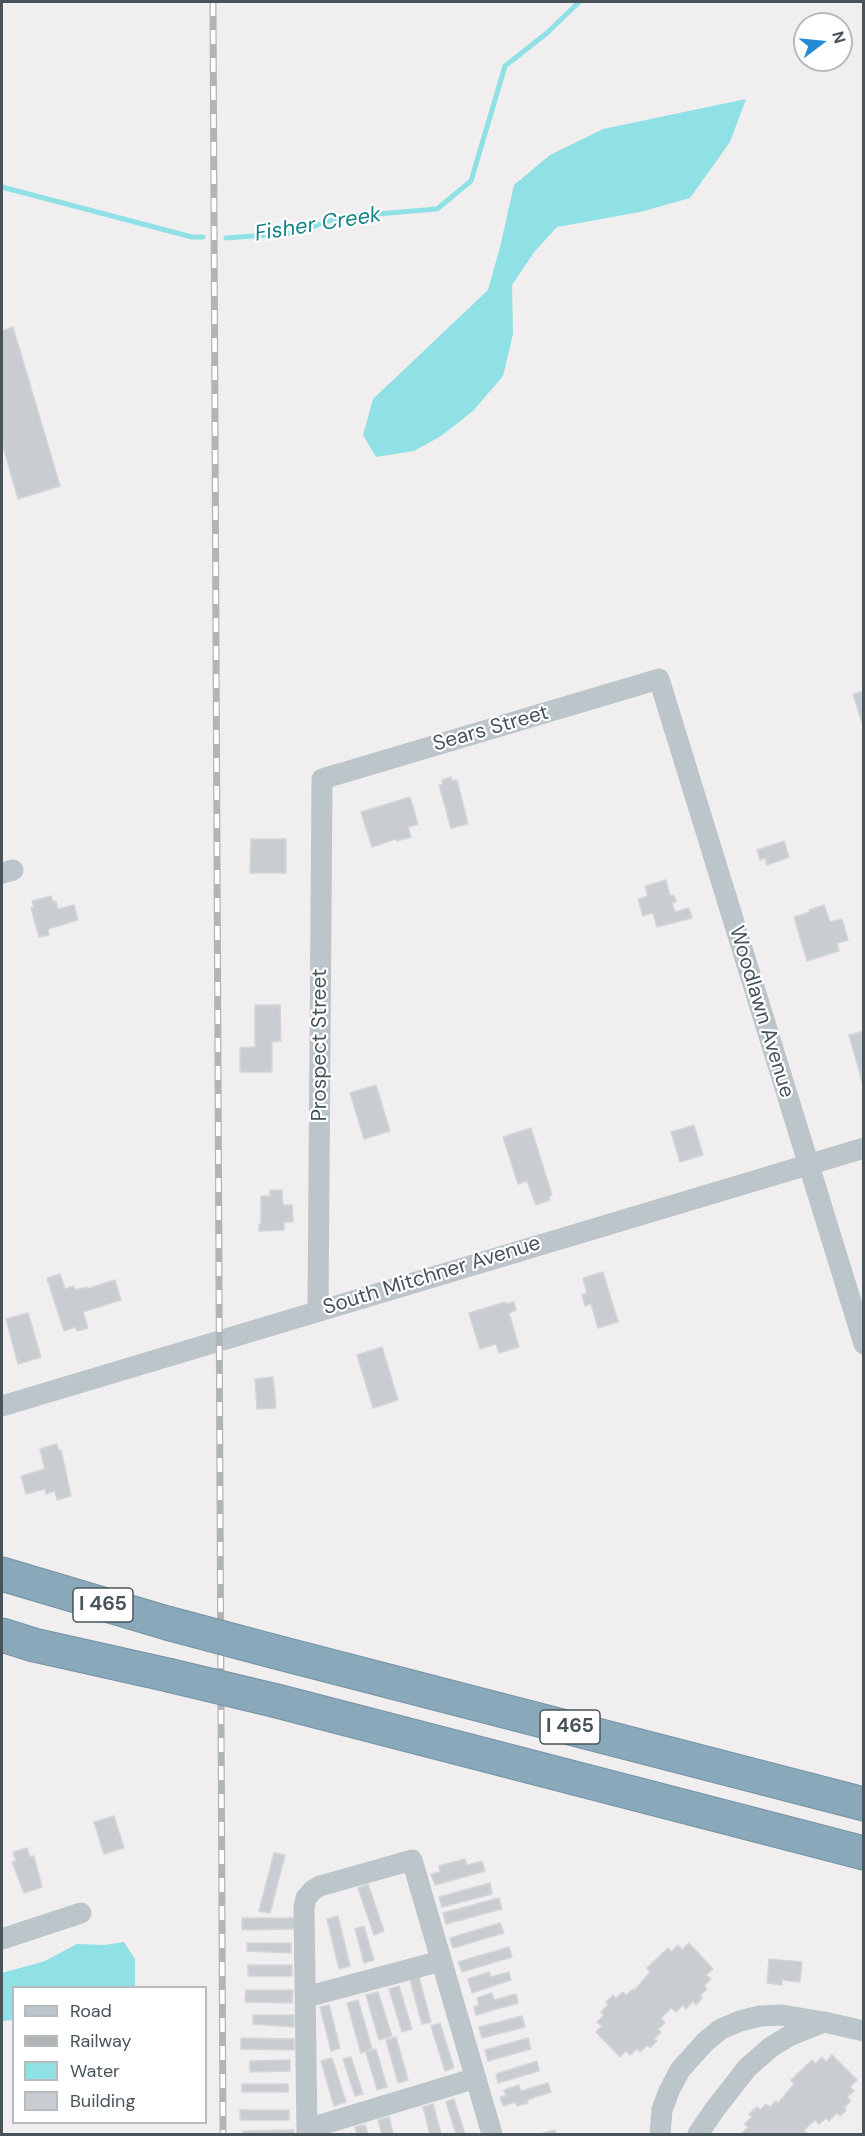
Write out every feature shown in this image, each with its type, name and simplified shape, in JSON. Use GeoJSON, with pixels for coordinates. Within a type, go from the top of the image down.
{"type":"FeatureCollection","features":[{"type":"Feature","properties":{"kind":"highway","name":"I 465"},"geometry":{"type":"LineString","coordinates":[[2,1576],[276,1652],[864,1803]]}},
{"type":"Feature","properties":{"kind":"highway","name":"I 465"},"geometry":{"type":"LineString","coordinates":[[2,1635],[34,1645],[277,1701],[864,1853]]}},
{"type":"Feature","properties":{"kind":"highway"},"geometry":{"type":"LineString","coordinates":[[2,1640],[34,1645]]}},
{"type":"Feature","properties":{"kind":"street","name":"Sears Street"},"geometry":{"type":"LineString","coordinates":[[322,779],[659,679]]}},
{"type":"Feature","properties":{"kind":"street","name":"Woodlawn Avenue"},"geometry":{"type":"LineString","coordinates":[[659,679],[864,1344]]}},
{"type":"Feature","properties":{"kind":"street","name":"Prospect Street"},"geometry":{"type":"LineString","coordinates":[[318,1310],[322,779]]}},
{"type":"Feature","properties":{"kind":"street","name":"South Mitchner Avenue"},"geometry":{"type":"LineString","coordinates":[[2,1406],[864,1148]]}},
{"type":"Feature","properties":{"kind":"street"},"geometry":{"type":"LineString","coordinates":[[476,2078],[307,2132],[304,1907],[308,1895],[320,1886],[412,1860],[441,1961],[476,2078],[492,2134]]}},
{"type":"Feature","properties":{"kind":"street"},"geometry":{"type":"LineString","coordinates":[[2,1939],[81,1913]]}},
{"type":"Feature","properties":{"kind":"street"},"geometry":{"type":"LineString","coordinates":[[306,1997],[441,1961]]}},
{"type":"Feature","properties":{"kind":"street"},"geometry":{"type":"LineString","coordinates":[[660,2134],[662,2110],[680,2070],[705,2042],[721,2029],[760,2016],[782,2015],[864,2031]]}},
{"type":"Feature","properties":{"kind":"street"},"geometry":{"type":"LineString","coordinates":[[698,2134],[747,2068],[771,2047],[789,2036],[825,2022]]}},
{"type":"Feature","properties":{"kind":"water"},"geometry":{"type":"Polygon","coordinates":[[[746,99],[730,142],[690,198],[640,212],[557,227],[535,251],[512,285],[513,334],[503,376],[473,411],[441,436],[414,451],[376,457],[363,435],[373,399],[488,290],[514,185],[550,155],[603,129],[746,99]]]}},
{"type":"Feature","properties":{"kind":"water"},"geometry":{"type":"Polygon","coordinates":[[[124,1942],[135,1959],[135,1986],[12,1986],[12,2020],[2,2021],[2,1973],[45,1961],[77,1944],[104,1945],[124,1942]]]}},
{"type":"Feature","properties":{"kind":"building"},"geometry":{"type":"Polygon","coordinates":[[[13,327],[60,486],[18,499],[2,443],[2,331],[13,327]]]}},
{"type":"Feature","properties":{"kind":"building"},"geometry":{"type":"Polygon","coordinates":[[[864,691],[864,723],[862,723],[853,694],[864,691]]]}},
{"type":"Feature","properties":{"kind":"building"},"geometry":{"type":"Polygon","coordinates":[[[451,777],[452,781],[457,780],[468,824],[451,828],[439,785],[443,784],[442,780],[451,777]]]}},
{"type":"Feature","properties":{"kind":"building"},"geometry":{"type":"Polygon","coordinates":[[[410,797],[418,824],[408,827],[411,837],[372,847],[361,812],[410,797]]]}},
{"type":"Feature","properties":{"kind":"building"},"geometry":{"type":"Polygon","coordinates":[[[251,839],[286,839],[286,873],[250,873],[251,839]]]}},
{"type":"Feature","properties":{"kind":"building"},"geometry":{"type":"Polygon","coordinates":[[[784,841],[789,857],[767,865],[765,858],[760,860],[757,850],[784,841]]]}},
{"type":"Feature","properties":{"kind":"building"},"geometry":{"type":"Polygon","coordinates":[[[666,880],[670,896],[674,895],[676,902],[672,903],[675,912],[689,908],[692,918],[657,927],[653,913],[643,916],[638,899],[648,896],[645,886],[666,880]]]}},
{"type":"Feature","properties":{"kind":"building"},"geometry":{"type":"Polygon","coordinates":[[[51,896],[53,902],[56,901],[58,909],[74,905],[78,920],[48,929],[49,935],[39,937],[31,908],[34,907],[32,901],[51,896]]]}},
{"type":"Feature","properties":{"kind":"building"},"geometry":{"type":"Polygon","coordinates":[[[824,905],[830,922],[842,919],[848,940],[837,943],[839,951],[807,961],[794,917],[824,905]]]}},
{"type":"Feature","properties":{"kind":"building"},"geometry":{"type":"Polygon","coordinates":[[[255,1005],[280,1005],[281,1041],[272,1042],[272,1072],[240,1072],[240,1048],[255,1047],[255,1005]]]}},
{"type":"Feature","properties":{"kind":"building"},"geometry":{"type":"Polygon","coordinates":[[[864,1031],[864,1088],[849,1035],[864,1031]]]}},
{"type":"Feature","properties":{"kind":"building"},"geometry":{"type":"Polygon","coordinates":[[[376,1085],[390,1131],[364,1139],[350,1093],[376,1085]]]}},
{"type":"Feature","properties":{"kind":"building"},"geometry":{"type":"Polygon","coordinates":[[[694,1125],[703,1155],[680,1162],[671,1132],[694,1125]]]}},
{"type":"Feature","properties":{"kind":"building"},"geometry":{"type":"Polygon","coordinates":[[[531,1128],[552,1195],[549,1196],[550,1200],[536,1205],[527,1181],[518,1184],[503,1137],[531,1128]]]}},
{"type":"Feature","properties":{"kind":"building"},"geometry":{"type":"Polygon","coordinates":[[[270,1190],[282,1190],[283,1205],[292,1205],[293,1222],[284,1222],[284,1230],[259,1231],[261,1196],[270,1196],[270,1190]]]}},
{"type":"Feature","properties":{"kind":"building"},"geometry":{"type":"Polygon","coordinates":[[[603,1272],[618,1322],[598,1328],[591,1304],[585,1306],[582,1295],[587,1293],[583,1278],[603,1272]]]}},
{"type":"Feature","properties":{"kind":"building"},"geometry":{"type":"Polygon","coordinates":[[[60,1274],[65,1289],[74,1286],[75,1290],[87,1287],[87,1289],[115,1280],[121,1300],[83,1312],[88,1328],[77,1331],[75,1327],[64,1331],[47,1278],[60,1274]]]}},
{"type":"Feature","properties":{"kind":"building"},"geometry":{"type":"Polygon","coordinates":[[[505,1302],[506,1304],[514,1302],[516,1310],[509,1313],[519,1347],[499,1353],[496,1344],[480,1349],[469,1313],[505,1302]]]}},
{"type":"Feature","properties":{"kind":"building"},"geometry":{"type":"Polygon","coordinates":[[[28,1313],[41,1357],[18,1364],[6,1319],[28,1313]]]}},
{"type":"Feature","properties":{"kind":"building"},"geometry":{"type":"Polygon","coordinates":[[[382,1347],[398,1400],[373,1408],[357,1355],[382,1347]]]}},
{"type":"Feature","properties":{"kind":"building"},"geometry":{"type":"Polygon","coordinates":[[[273,1377],[276,1408],[257,1409],[255,1379],[273,1377]]]}},
{"type":"Feature","properties":{"kind":"building"},"geometry":{"type":"Polygon","coordinates":[[[57,1444],[59,1451],[61,1450],[71,1496],[57,1500],[55,1491],[46,1494],[45,1489],[26,1494],[21,1476],[45,1469],[40,1449],[57,1444]]]}},
{"type":"Feature","properties":{"kind":"building"},"geometry":{"type":"Polygon","coordinates":[[[114,1816],[124,1848],[104,1854],[94,1822],[114,1816]]]}},
{"type":"Feature","properties":{"kind":"building"},"geometry":{"type":"Polygon","coordinates":[[[27,1848],[30,1857],[34,1856],[42,1887],[24,1893],[12,1862],[16,1861],[13,1852],[27,1848]]]}},
{"type":"Feature","properties":{"kind":"building"},"geometry":{"type":"Polygon","coordinates":[[[274,1853],[285,1855],[270,1913],[259,1911],[274,1853]]]}},
{"type":"Feature","properties":{"kind":"building"},"geometry":{"type":"Polygon","coordinates":[[[465,1859],[467,1865],[482,1861],[485,1871],[435,1885],[431,1874],[440,1872],[439,1866],[465,1859]]]}},
{"type":"Feature","properties":{"kind":"building"},"geometry":{"type":"Polygon","coordinates":[[[490,1883],[492,1894],[442,1907],[439,1897],[490,1883]]]}},
{"type":"Feature","properties":{"kind":"building"},"geometry":{"type":"Polygon","coordinates":[[[368,1884],[384,1931],[374,1935],[358,1888],[368,1884]]]}},
{"type":"Feature","properties":{"kind":"building"},"geometry":{"type":"Polygon","coordinates":[[[499,1898],[502,1909],[446,1924],[443,1913],[499,1898]]]}},
{"type":"Feature","properties":{"kind":"building"},"geometry":{"type":"Polygon","coordinates":[[[338,1916],[350,1966],[339,1969],[327,1919],[338,1916]]]}},
{"type":"Feature","properties":{"kind":"building"},"geometry":{"type":"Polygon","coordinates":[[[242,1918],[294,1918],[294,1929],[242,1930],[242,1918]]]}},
{"type":"Feature","properties":{"kind":"building"},"geometry":{"type":"Polygon","coordinates":[[[500,1923],[504,1933],[453,1948],[450,1938],[500,1923]]]}},
{"type":"Feature","properties":{"kind":"building"},"geometry":{"type":"Polygon","coordinates":[[[364,1926],[374,1960],[364,1963],[355,1929],[364,1926]]]}},
{"type":"Feature","properties":{"kind":"building"},"geometry":{"type":"Polygon","coordinates":[[[247,1943],[291,1943],[291,1953],[247,1951],[247,1943]]]}},
{"type":"Feature","properties":{"kind":"building"},"geometry":{"type":"Polygon","coordinates":[[[689,1943],[713,1969],[706,1975],[711,1979],[704,1986],[707,1989],[700,1996],[702,1998],[696,2005],[693,2001],[686,2009],[683,2005],[676,2012],[671,2008],[661,2018],[665,2023],[658,2029],[661,2032],[654,2039],[657,2041],[650,2048],[647,2045],[640,2052],[637,2049],[630,2055],[626,2051],[620,2057],[596,2032],[602,2026],[597,2022],[604,2015],[601,2012],[608,2005],[606,2002],[613,1995],[616,1998],[623,1992],[626,1995],[633,1989],[634,1991],[650,1972],[647,1968],[668,1948],[671,1952],[678,1945],[682,1950],[689,1943]]]}},
{"type":"Feature","properties":{"kind":"building"},"geometry":{"type":"Polygon","coordinates":[[[509,1947],[512,1957],[462,1972],[458,1962],[509,1947]]]}},
{"type":"Feature","properties":{"kind":"building"},"geometry":{"type":"Polygon","coordinates":[[[769,1959],[802,1962],[800,1982],[782,1980],[782,1985],[767,1983],[769,1959]]]}},
{"type":"Feature","properties":{"kind":"building"},"geometry":{"type":"Polygon","coordinates":[[[248,1965],[292,1965],[292,1976],[248,1976],[248,1965]]]}},
{"type":"Feature","properties":{"kind":"building"},"geometry":{"type":"Polygon","coordinates":[[[489,1972],[491,1977],[509,1972],[511,1980],[472,1993],[468,1979],[489,1972]]]}},
{"type":"Feature","properties":{"kind":"building"},"geometry":{"type":"Polygon","coordinates":[[[419,1977],[431,2022],[422,2024],[410,1980],[419,1977]]]}},
{"type":"Feature","properties":{"kind":"building"},"geometry":{"type":"Polygon","coordinates":[[[399,1986],[412,2029],[402,2032],[389,1989],[399,1986]]]}},
{"type":"Feature","properties":{"kind":"building"},"geometry":{"type":"Polygon","coordinates":[[[246,1990],[293,1990],[292,2003],[245,2002],[246,1990]]]}},
{"type":"Feature","properties":{"kind":"building"},"geometry":{"type":"Polygon","coordinates":[[[378,1992],[392,2036],[379,2040],[366,1995],[378,1992]]]}},
{"type":"Feature","properties":{"kind":"building"},"geometry":{"type":"Polygon","coordinates":[[[492,1993],[494,2000],[516,1994],[518,2003],[476,2015],[474,2007],[479,2005],[477,1998],[492,1993]]]}},
{"type":"Feature","properties":{"kind":"building"},"geometry":{"type":"Polygon","coordinates":[[[358,2000],[372,2049],[361,2053],[347,2003],[358,2000]]]}},
{"type":"Feature","properties":{"kind":"building"},"geometry":{"type":"Polygon","coordinates":[[[329,2005],[340,2048],[331,2051],[320,2007],[329,2005]]]}},
{"type":"Feature","properties":{"kind":"building"},"geometry":{"type":"Polygon","coordinates":[[[253,2015],[294,2015],[294,2027],[253,2024],[253,2015]]]}},
{"type":"Feature","properties":{"kind":"building"},"geometry":{"type":"Polygon","coordinates":[[[522,2016],[525,2027],[482,2038],[479,2027],[522,2016]]]}},
{"type":"Feature","properties":{"kind":"building"},"geometry":{"type":"Polygon","coordinates":[[[440,2023],[454,2068],[445,2071],[431,2026],[440,2023]]]}},
{"type":"Feature","properties":{"kind":"building"},"geometry":{"type":"Polygon","coordinates":[[[396,2037],[408,2080],[398,2083],[386,2040],[396,2037]]]}},
{"type":"Feature","properties":{"kind":"building"},"geometry":{"type":"Polygon","coordinates":[[[241,2038],[294,2039],[294,2050],[241,2049],[241,2038]]]}},
{"type":"Feature","properties":{"kind":"building"},"geometry":{"type":"Polygon","coordinates":[[[528,2038],[531,2049],[488,2061],[485,2050],[528,2038]]]}},
{"type":"Feature","properties":{"kind":"building"},"geometry":{"type":"Polygon","coordinates":[[[376,2049],[387,2087],[377,2090],[366,2052],[376,2049]]]}},
{"type":"Feature","properties":{"kind":"building"},"geometry":{"type":"Polygon","coordinates":[[[832,2055],[857,2080],[850,2087],[854,2091],[847,2097],[851,2101],[840,2116],[837,2113],[829,2121],[826,2118],[819,2124],[815,2120],[804,2130],[808,2134],[741,2134],[748,2127],[744,2124],[752,2117],[749,2114],[757,2107],[760,2110],[766,2104],[770,2107],[776,2101],[778,2103],[794,2084],[791,2080],[812,2060],[815,2064],[822,2057],[826,2062],[832,2055]]]}},
{"type":"Feature","properties":{"kind":"building"},"geometry":{"type":"Polygon","coordinates":[[[351,2057],[363,2094],[355,2096],[343,2059],[351,2057]]]}},
{"type":"Feature","properties":{"kind":"building"},"geometry":{"type":"Polygon","coordinates":[[[332,2058],[346,2102],[334,2106],[321,2061],[332,2058]]]}},
{"type":"Feature","properties":{"kind":"building"},"geometry":{"type":"Polygon","coordinates":[[[290,2060],[290,2071],[250,2072],[250,2061],[290,2060]]]}},
{"type":"Feature","properties":{"kind":"building"},"geometry":{"type":"Polygon","coordinates":[[[537,2061],[539,2071],[498,2083],[496,2074],[537,2061]]]}},
{"type":"Feature","properties":{"kind":"building"},"geometry":{"type":"Polygon","coordinates":[[[548,2083],[551,2092],[527,2100],[528,2103],[517,2106],[515,2102],[503,2106],[500,2097],[506,2096],[504,2090],[519,2085],[521,2091],[548,2083]]]}},
{"type":"Feature","properties":{"kind":"building"},"geometry":{"type":"Polygon","coordinates":[[[242,2084],[288,2084],[288,2092],[242,2092],[242,2084]]]}},
{"type":"Feature","properties":{"kind":"building"},"geometry":{"type":"Polygon","coordinates":[[[454,2099],[465,2134],[456,2134],[446,2102],[454,2099]]]}},
{"type":"Feature","properties":{"kind":"building"},"geometry":{"type":"Polygon","coordinates":[[[433,2104],[441,2134],[430,2134],[423,2107],[433,2104]]]}},
{"type":"Feature","properties":{"kind":"building"},"geometry":{"type":"Polygon","coordinates":[[[240,2110],[289,2110],[289,2120],[240,2120],[240,2110]]]}},
{"type":"Feature","properties":{"kind":"building"},"geometry":{"type":"Polygon","coordinates":[[[389,2117],[393,2134],[382,2134],[378,2120],[389,2117]]]}},
{"type":"Feature","properties":{"kind":"building"},"geometry":{"type":"Polygon","coordinates":[[[365,2125],[368,2134],[357,2134],[355,2127],[365,2125]]]}},
{"type":"Feature","properties":{"kind":"building"},"geometry":{"type":"Polygon","coordinates":[[[294,2130],[294,2134],[243,2134],[243,2131],[294,2130]]]}},
{"type":"Feature","properties":{"kind":"building"},"geometry":{"type":"Polygon","coordinates":[[[555,2130],[556,2134],[540,2134],[555,2130]]]}},
{"type":"Feature","properties":{"kind":"waterway","name":"Fisher Creek"},"geometry":{"type":"LineString","coordinates":[[226,238],[294,233],[341,217],[437,209],[471,181],[505,66],[547,33],[579,2]]}},
{"type":"Feature","properties":{"kind":"waterway","name":"Fisher Creek"},"geometry":{"type":"LineString","coordinates":[[2,187],[192,237],[203,237]]}},
{"type":"Feature","properties":{"kind":"railway"},"geometry":{"type":"LineString","coordinates":[[213,2],[223,2134]]}}]}
